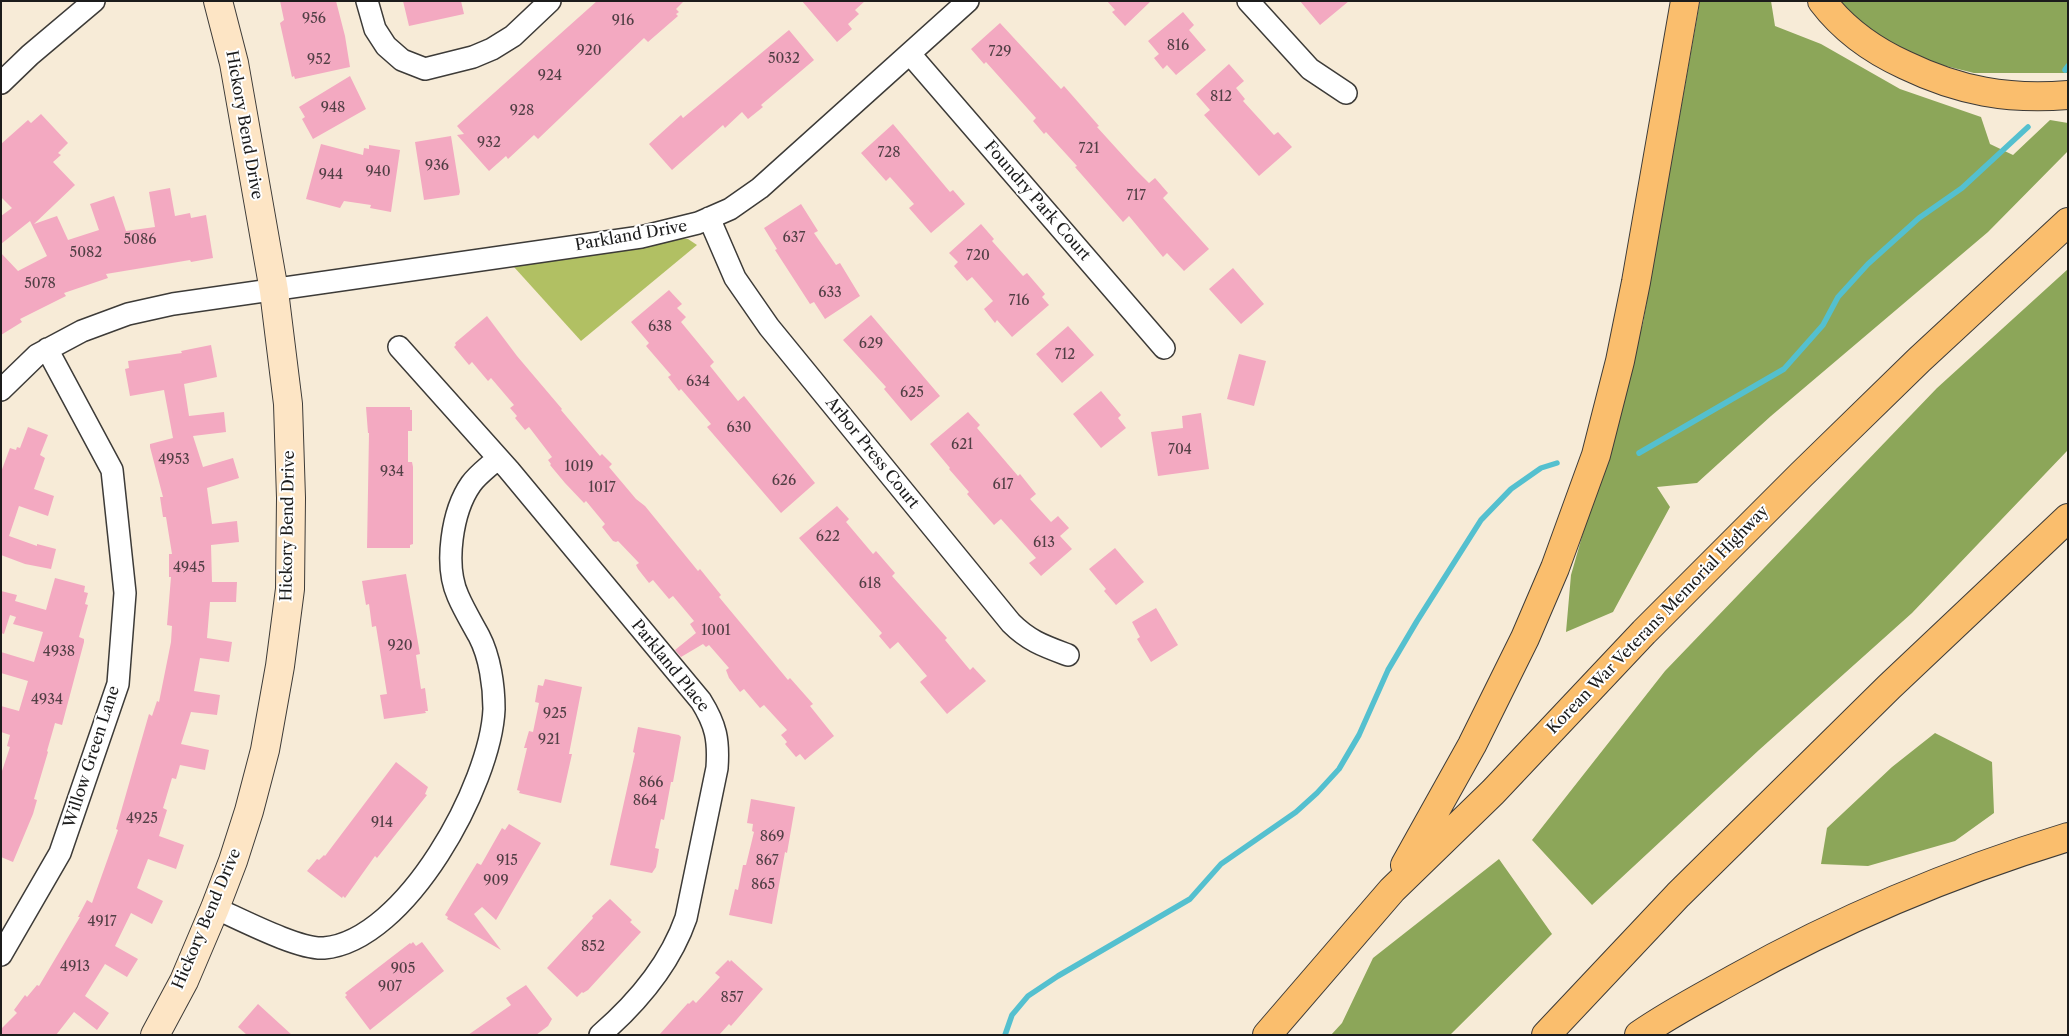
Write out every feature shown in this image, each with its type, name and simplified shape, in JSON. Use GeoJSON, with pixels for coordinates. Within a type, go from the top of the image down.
{"type":"FeatureCollection","features":[{"type":"Feature","properties":{"kind":"highway"},"geometry":{"type":"LineString","coordinates":[[1392,890],[1472,745],[1525,638],[1555,568],[1596,455],[1620,361],[1636,282],[1685,1]]}},
{"type":"Feature","properties":{"kind":"highway"},"geometry":{"type":"LineString","coordinates":[[1822,1],[1831,14],[1877,52],[1930,78],[1966,89],[2010,96],[2068,95]]}},
{"type":"Feature","properties":{"kind":"highway","name":"Korean War Veterans Memorial Highway"},"geometry":{"type":"LineString","coordinates":[[1267,1035],[1392,890],[1493,792],[1644,632],[1794,481],[1919,360],[2068,222]]}},
{"type":"Feature","properties":{"kind":"highway"},"geometry":{"type":"LineString","coordinates":[[1546,1035],[1678,896],[1882,694],[2068,518]]}},
{"type":"Feature","properties":{"kind":"highway"},"geometry":{"type":"LineString","coordinates":[[1639,1035],[1765,961],[1842,922],[1948,877],[2000,858],[2068,837]]}},
{"type":"Feature","properties":{"kind":"street"},"geometry":{"type":"LineString","coordinates":[[1,82],[94,1]]}},
{"type":"Feature","properties":{"kind":"street","name":"Hickory Bend Drive"},"geometry":{"type":"LineString","coordinates":[[155,1035],[184,981],[215,908],[250,812],[265,750],[280,666],[290,589],[291,498],[288,404],[274,291],[234,62],[218,1]]}},
{"type":"Feature","properties":{"kind":"street"},"geometry":{"type":"LineString","coordinates":[[367,1],[375,29],[386,46],[402,60],[425,69],[472,57],[492,48],[513,36],[550,1]]}},
{"type":"Feature","properties":{"kind":"street","name":"Parkland Drive"},"geometry":{"type":"LineString","coordinates":[[1,390],[37,355],[82,331],[128,314],[173,304],[641,237],[698,224],[730,209],[760,188],[968,1]]}},
{"type":"Feature","properties":{"kind":"street"},"geometry":{"type":"LineString","coordinates":[[1248,1],[1310,69],[1346,93]]}},
{"type":"Feature","properties":{"kind":"street","name":"Foundry Park Court"},"geometry":{"type":"LineString","coordinates":[[910,54],[1164,348]]}},
{"type":"Feature","properties":{"kind":"street","name":"Arbor Press Court"},"geometry":{"type":"LineString","coordinates":[[709,218],[736,278],[769,327],[998,608],[1024,636],[1038,644],[1068,655]]}},
{"type":"Feature","properties":{"kind":"street","name":"Parkland Place"},"geometry":{"type":"LineString","coordinates":[[399,347],[498,458],[701,701],[711,717],[716,732],[719,748],[717,768],[686,918],[678,941],[666,962],[622,1016],[600,1035]]}},
{"type":"Feature","properties":{"kind":"street","name":"Willow Green Lane"},"geometry":{"type":"LineString","coordinates":[[1,955],[60,853],[118,684],[125,593],[112,470],[48,349]]}},
{"type":"Feature","properties":{"kind":"street"},"geometry":{"type":"LineString","coordinates":[[215,908],[302,946],[322,948],[343,944],[358,937],[379,922],[408,894],[450,836],[473,791],[486,758],[494,708],[488,661],[480,638],[457,595],[452,578],[454,529],[459,506],[472,483],[498,458]]}},
{"type":"Feature","properties":{"kind":"green space"},"geometry":{"type":"Polygon","coordinates":[[[1700,1],[1771,1],[1775,26],[1821,44],[1900,89],[1981,117],[1990,144],[2013,155],[2050,120],[2068,123],[2068,151],[1988,232],[1771,416],[1697,483],[1657,487],[1670,507],[1613,612],[1566,632],[1571,575],[1643,323],[1700,1]]]}},
{"type":"Feature","properties":{"kind":"green space"},"geometry":{"type":"Polygon","coordinates":[[[1836,1],[2068,1],[2068,73],[1974,73],[1889,52],[1836,1]]]}},
{"type":"Feature","properties":{"kind":"green space"},"geometry":{"type":"Polygon","coordinates":[[[678,238],[688,239],[697,245],[581,341],[514,267],[678,238]]]}},
{"type":"Feature","properties":{"kind":"green space"},"geometry":{"type":"Polygon","coordinates":[[[2068,269],[2067,451],[1912,613],[1759,750],[1592,905],[1532,840],[1665,671],[1937,388],[2068,269]]]}},
{"type":"Feature","properties":{"kind":"green space"},"geometry":{"type":"Polygon","coordinates":[[[1935,733],[1992,762],[1994,813],[1955,841],[1868,866],[1821,864],[1827,828],[1892,767],[1935,733]]]}},
{"type":"Feature","properties":{"kind":"green space"},"geometry":{"type":"Polygon","coordinates":[[[1499,859],[1552,934],[1450,1035],[1331,1035],[1342,1023],[1373,958],[1499,859]]]}},
{"type":"Feature","properties":{"kind":"building"},"geometry":{"type":"Polygon","coordinates":[[[280,1],[336,1],[345,36],[350,67],[295,79],[294,76],[292,77],[280,23],[284,20],[280,1]]]}},
{"type":"Feature","properties":{"kind":"building"},"geometry":{"type":"Polygon","coordinates":[[[403,1],[461,1],[464,14],[409,26],[403,1]]]}},
{"type":"Feature","properties":{"kind":"building"},"geometry":{"type":"Polygon","coordinates":[[[597,1],[684,1],[676,9],[679,12],[676,14],[678,16],[648,42],[644,38],[538,139],[534,135],[508,159],[506,156],[489,171],[457,135],[464,134],[457,126],[597,1]]]}},
{"type":"Feature","properties":{"kind":"building"},"geometry":{"type":"Polygon","coordinates":[[[802,1],[865,1],[855,10],[859,14],[848,24],[852,29],[837,42],[802,1]]]}},
{"type":"Feature","properties":{"kind":"building"},"geometry":{"type":"Polygon","coordinates":[[[1107,1],[1151,1],[1125,26],[1112,12],[1115,10],[1107,1]]]}},
{"type":"Feature","properties":{"kind":"building"},"geometry":{"type":"Polygon","coordinates":[[[1300,1],[1349,1],[1320,25],[1300,1]]]}},
{"type":"Feature","properties":{"kind":"building"},"geometry":{"type":"Polygon","coordinates":[[[1183,12],[1194,25],[1189,30],[1206,50],[1176,75],[1167,65],[1163,69],[1154,58],[1159,54],[1148,41],[1183,12]]]}},
{"type":"Feature","properties":{"kind":"building"},"geometry":{"type":"Polygon","coordinates":[[[1000,23],[1061,89],[1064,86],[1099,126],[1097,127],[1136,170],[1149,183],[1155,178],[1168,193],[1163,198],[1209,249],[1184,271],[1167,253],[1163,257],[1129,216],[1123,222],[1075,167],[1077,166],[1046,132],[1044,134],[1033,121],[1036,118],[986,62],[984,64],[971,49],[1000,23]]]}},
{"type":"Feature","properties":{"kind":"building"},"geometry":{"type":"Polygon","coordinates":[[[789,30],[814,60],[761,105],[763,107],[748,119],[742,112],[725,128],[723,125],[672,170],[649,144],[681,115],[683,118],[789,30]]]}},
{"type":"Feature","properties":{"kind":"building"},"geometry":{"type":"Polygon","coordinates":[[[1229,64],[1244,81],[1236,88],[1245,99],[1243,101],[1274,135],[1278,132],[1292,147],[1259,176],[1204,115],[1210,110],[1196,94],[1229,64]]]}},
{"type":"Feature","properties":{"kind":"building"},"geometry":{"type":"Polygon","coordinates":[[[350,76],[366,109],[313,139],[302,119],[305,117],[299,107],[350,76]]]}},
{"type":"Feature","properties":{"kind":"building"},"geometry":{"type":"Polygon","coordinates":[[[41,114],[68,143],[58,153],[61,155],[53,162],[75,185],[34,224],[57,216],[68,240],[99,230],[90,204],[114,196],[126,231],[155,227],[149,192],[170,188],[175,216],[190,213],[191,218],[206,215],[213,258],[106,274],[108,278],[64,293],[66,296],[20,319],[22,322],[1,335],[1,253],[18,271],[47,256],[30,221],[1,244],[1,216],[12,208],[1,197],[1,144],[28,120],[31,123],[41,114]]]}},
{"type":"Feature","properties":{"kind":"building"},"geometry":{"type":"Polygon","coordinates":[[[893,124],[950,192],[953,190],[965,204],[931,233],[909,208],[914,204],[890,177],[886,181],[861,153],[893,124]]]}},
{"type":"Feature","properties":{"kind":"building"},"geometry":{"type":"Polygon","coordinates":[[[451,136],[459,195],[424,200],[415,142],[451,136]]]}},
{"type":"Feature","properties":{"kind":"building"},"geometry":{"type":"Polygon","coordinates":[[[321,144],[363,155],[364,148],[369,149],[369,145],[400,150],[391,212],[370,208],[371,205],[344,201],[340,208],[306,199],[321,144]]]}},
{"type":"Feature","properties":{"kind":"building"},"geometry":{"type":"Polygon","coordinates":[[[801,204],[818,231],[814,233],[836,265],[840,263],[860,296],[825,319],[814,302],[810,304],[775,250],[777,249],[764,228],[801,204]]]}},
{"type":"Feature","properties":{"kind":"building"},"geometry":{"type":"Polygon","coordinates":[[[981,224],[994,239],[992,241],[1023,276],[1027,273],[1045,294],[1042,297],[1049,305],[1012,337],[997,320],[995,323],[984,309],[993,301],[972,277],[967,281],[954,266],[958,262],[949,253],[981,224]]]}},
{"type":"Feature","properties":{"kind":"building"},"geometry":{"type":"Polygon","coordinates":[[[1233,268],[1264,304],[1241,324],[1209,289],[1233,268]]]}},
{"type":"Feature","properties":{"kind":"building"},"geometry":{"type":"Polygon","coordinates":[[[669,290],[682,304],[677,308],[686,317],[681,322],[714,362],[710,366],[738,401],[744,396],[815,483],[781,513],[707,427],[711,424],[668,377],[671,375],[646,346],[649,343],[631,322],[669,290]]]}},
{"type":"Feature","properties":{"kind":"building"},"geometry":{"type":"Polygon","coordinates":[[[871,315],[940,396],[911,421],[884,389],[886,387],[843,340],[871,315]]]}},
{"type":"Feature","properties":{"kind":"building"},"geometry":{"type":"Polygon","coordinates":[[[487,316],[561,410],[600,456],[602,454],[612,464],[609,467],[636,499],[645,506],[698,571],[700,569],[721,595],[719,597],[788,680],[790,678],[813,704],[810,706],[834,736],[805,760],[800,754],[796,757],[785,744],[787,742],[781,735],[787,730],[764,705],[760,708],[744,689],[740,692],[729,678],[726,670],[729,668],[709,645],[706,647],[703,644],[681,657],[675,650],[696,633],[690,624],[694,621],[673,596],[669,599],[653,580],[649,583],[636,565],[639,563],[618,541],[613,541],[602,527],[605,524],[586,501],[584,503],[550,465],[548,460],[552,457],[529,427],[525,430],[515,418],[517,416],[510,408],[514,405],[491,378],[488,381],[472,362],[469,365],[454,347],[455,343],[487,316]]]}},
{"type":"Feature","properties":{"kind":"building"},"geometry":{"type":"Polygon","coordinates":[[[1068,326],[1094,355],[1062,383],[1036,354],[1068,326]]]}},
{"type":"Feature","properties":{"kind":"building"},"geometry":{"type":"Polygon","coordinates":[[[211,345],[217,377],[184,384],[189,416],[224,412],[226,432],[193,436],[203,467],[233,458],[239,478],[207,488],[212,524],[237,521],[239,542],[211,545],[212,582],[237,582],[236,602],[210,602],[207,638],[232,642],[229,662],[200,658],[194,691],[220,695],[217,715],[191,712],[181,744],[209,750],[205,770],[180,765],[176,779],[172,778],[163,808],[167,810],[159,836],[184,845],[176,869],[148,859],[137,888],[163,901],[152,924],[131,913],[115,946],[138,959],[127,977],[105,964],[85,996],[109,1013],[97,1030],[74,1012],[56,1035],[1,1035],[1,1029],[17,1013],[14,1010],[25,995],[27,997],[37,985],[39,986],[80,917],[78,917],[87,900],[92,903],[118,830],[116,829],[149,714],[152,716],[157,701],[159,702],[171,642],[172,626],[167,625],[171,577],[169,577],[169,554],[172,554],[166,517],[163,517],[160,497],[163,497],[150,444],[173,438],[164,390],[130,396],[125,369],[129,368],[128,361],[182,353],[181,351],[211,345]]]}},
{"type":"Feature","properties":{"kind":"building"},"geometry":{"type":"Polygon","coordinates":[[[1239,354],[1266,361],[1254,406],[1227,399],[1239,354]]]}},
{"type":"Feature","properties":{"kind":"building"},"geometry":{"type":"Polygon","coordinates":[[[1101,391],[1121,415],[1118,418],[1126,428],[1101,448],[1073,414],[1101,391]]]}},
{"type":"Feature","properties":{"kind":"building"},"geometry":{"type":"Polygon","coordinates":[[[366,407],[410,407],[410,410],[412,410],[412,431],[408,431],[408,462],[412,462],[413,467],[413,544],[410,545],[410,548],[367,548],[369,433],[366,407]]]}},
{"type":"Feature","properties":{"kind":"building"},"geometry":{"type":"Polygon","coordinates":[[[968,412],[980,425],[977,428],[1036,494],[1030,499],[1051,522],[1058,516],[1069,528],[1060,536],[1072,549],[1041,576],[1029,563],[1036,558],[1001,519],[994,525],[967,494],[969,492],[930,444],[968,412]]]}},
{"type":"Feature","properties":{"kind":"building"},"geometry":{"type":"Polygon","coordinates":[[[1201,413],[1209,469],[1158,476],[1151,432],[1183,428],[1182,416],[1201,413]]]}},
{"type":"Feature","properties":{"kind":"building"},"geometry":{"type":"Polygon","coordinates":[[[28,427],[48,435],[40,455],[45,458],[34,489],[54,496],[48,516],[19,506],[9,536],[37,546],[37,544],[56,549],[51,569],[25,564],[1,555],[1,472],[10,448],[16,450],[17,447],[20,448],[28,427]]]}},
{"type":"Feature","properties":{"kind":"building"},"geometry":{"type":"Polygon","coordinates":[[[837,506],[849,519],[846,522],[873,554],[876,551],[895,573],[892,576],[947,638],[945,640],[970,670],[973,667],[986,681],[947,714],[920,682],[927,676],[898,642],[890,649],[879,636],[882,633],[799,538],[837,506]]]}},
{"type":"Feature","properties":{"kind":"building"},"geometry":{"type":"Polygon","coordinates":[[[1115,548],[1144,582],[1116,605],[1104,591],[1106,589],[1089,569],[1115,548]]]}},
{"type":"Feature","properties":{"kind":"building"},"geometry":{"type":"Polygon","coordinates":[[[406,574],[420,654],[416,655],[421,689],[425,688],[428,711],[425,711],[426,713],[384,719],[380,695],[387,694],[376,626],[372,627],[369,604],[366,605],[362,581],[406,574]]]}},
{"type":"Feature","properties":{"kind":"building"},"geometry":{"type":"Polygon","coordinates":[[[55,578],[85,586],[84,592],[88,593],[85,604],[88,605],[79,637],[84,639],[84,642],[62,725],[55,723],[34,799],[37,800],[33,814],[13,862],[1,857],[1,774],[10,747],[7,746],[10,735],[1,732],[1,706],[19,711],[28,681],[1,673],[1,652],[34,662],[43,632],[13,624],[16,617],[10,615],[4,634],[1,633],[1,591],[17,595],[15,601],[46,610],[55,578]]]}},
{"type":"Feature","properties":{"kind":"building"},"geometry":{"type":"Polygon","coordinates":[[[1156,608],[1178,645],[1151,662],[1137,639],[1140,637],[1132,622],[1156,608]]]}},
{"type":"Feature","properties":{"kind":"building"},"geometry":{"type":"Polygon","coordinates":[[[545,679],[582,687],[569,754],[572,754],[561,803],[519,793],[520,791],[517,790],[527,748],[524,748],[529,731],[533,732],[539,703],[535,702],[538,685],[543,686],[545,679]]]}},
{"type":"Feature","properties":{"kind":"building"},"geometry":{"type":"Polygon","coordinates":[[[638,727],[681,737],[673,782],[671,782],[664,820],[661,819],[655,848],[659,849],[656,867],[652,873],[610,865],[635,753],[633,752],[638,727]]]}},
{"type":"Feature","properties":{"kind":"building"},"geometry":{"type":"Polygon","coordinates":[[[396,762],[428,787],[425,794],[427,795],[377,858],[375,856],[345,898],[343,896],[342,898],[307,871],[317,859],[319,860],[325,856],[396,762]]]}},
{"type":"Feature","properties":{"kind":"building"},"geometry":{"type":"Polygon","coordinates":[[[751,799],[795,807],[772,924],[729,915],[735,889],[738,890],[743,865],[746,865],[754,832],[752,831],[753,824],[747,823],[751,799]]]}},
{"type":"Feature","properties":{"kind":"building"},"geometry":{"type":"Polygon","coordinates":[[[509,824],[541,843],[496,920],[482,907],[474,914],[501,950],[447,919],[448,917],[445,915],[477,863],[481,865],[502,828],[505,830],[509,824]]]}},
{"type":"Feature","properties":{"kind":"building"},"geometry":{"type":"Polygon","coordinates":[[[610,899],[632,920],[630,922],[641,932],[588,990],[582,992],[577,997],[547,968],[593,918],[592,916],[610,899]]]}},
{"type":"Feature","properties":{"kind":"building"},"geometry":{"type":"Polygon","coordinates":[[[413,942],[416,946],[422,942],[444,971],[370,1030],[345,997],[347,995],[345,993],[413,942]]]}},
{"type":"Feature","properties":{"kind":"building"},"geometry":{"type":"Polygon","coordinates":[[[728,960],[730,962],[731,960],[763,989],[731,1026],[729,1024],[719,1035],[659,1035],[688,1003],[693,1000],[696,1003],[720,977],[715,973],[728,960]]]}},
{"type":"Feature","properties":{"kind":"building"},"geometry":{"type":"Polygon","coordinates":[[[526,985],[552,1019],[548,1026],[536,1035],[468,1035],[511,1005],[506,998],[526,985]]]}},
{"type":"Feature","properties":{"kind":"building"},"geometry":{"type":"Polygon","coordinates":[[[258,1004],[292,1035],[247,1035],[238,1027],[258,1004]]]}},
{"type":"Feature","properties":{"kind":"waterway"},"geometry":{"type":"LineString","coordinates":[[2065,70],[2068,66]]}},
{"type":"Feature","properties":{"kind":"waterway"},"geometry":{"type":"LineString","coordinates":[[1639,453],[1784,369],[1823,325],[1838,297],[1868,264],[1919,218],[1962,188],[2028,127]]}},
{"type":"Feature","properties":{"kind":"waterway"},"geometry":{"type":"LineString","coordinates":[[1005,1035],[1012,1015],[1028,996],[1058,976],[1190,899],[1221,864],[1296,812],[1317,793],[1339,769],[1359,735],[1388,670],[1481,520],[1511,489],[1541,468],[1557,463]]}}]}
